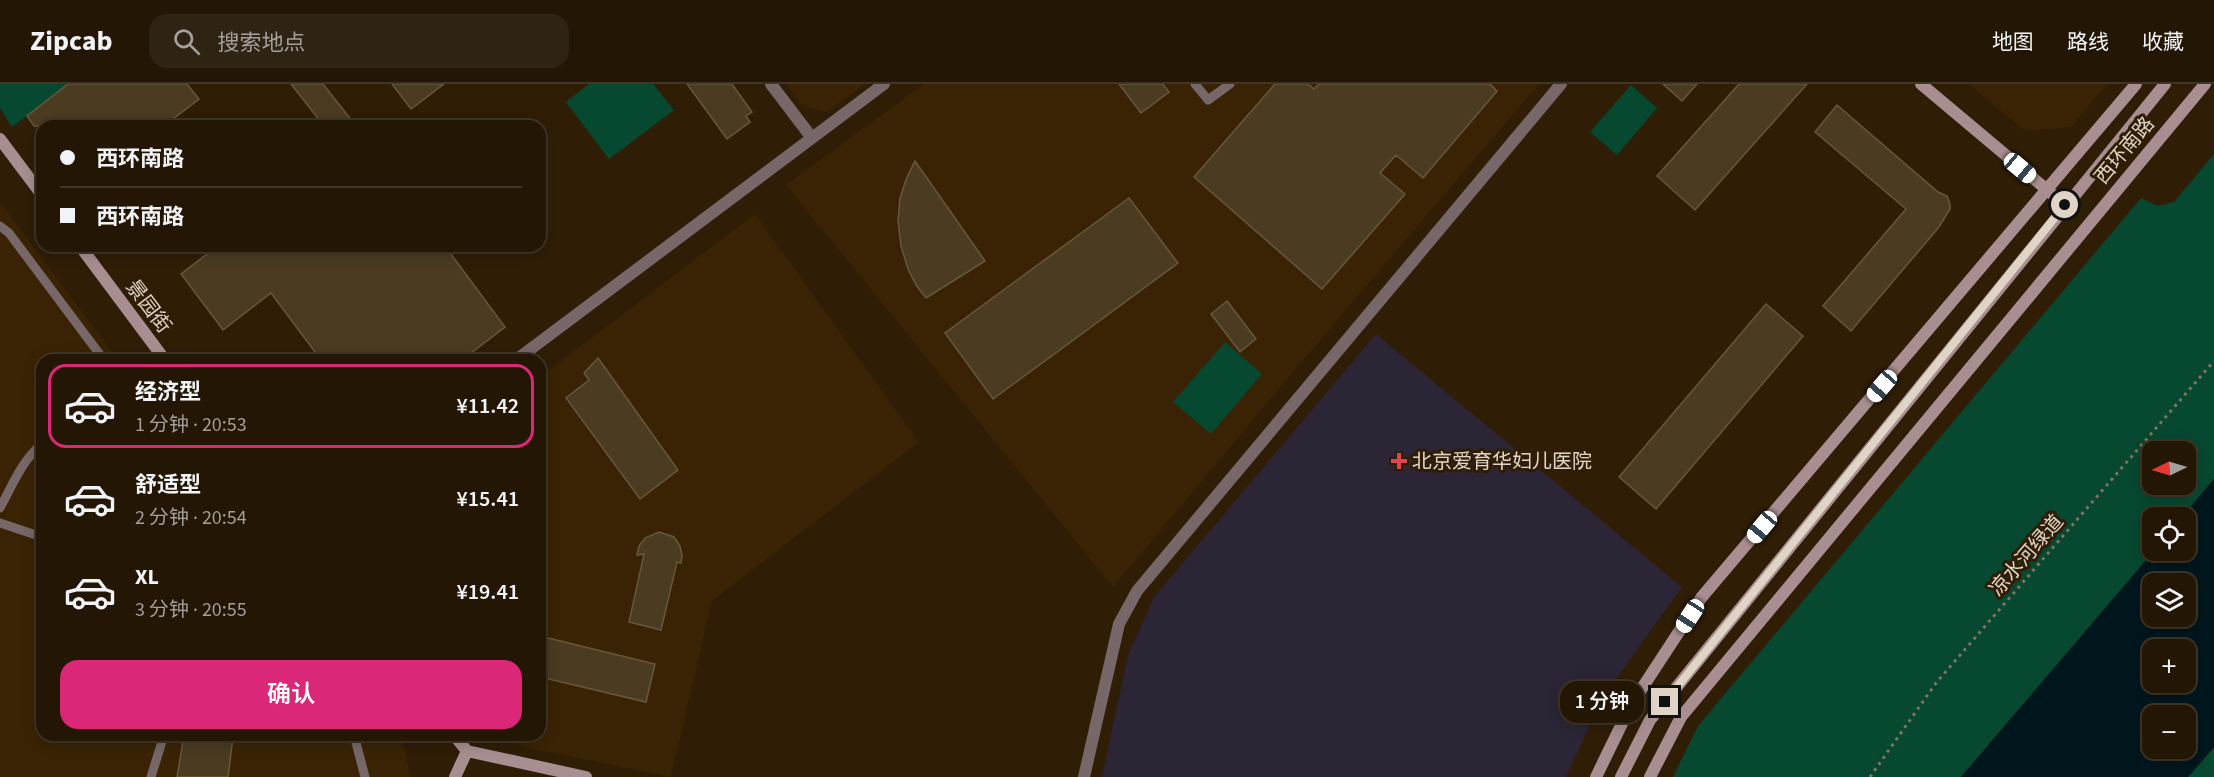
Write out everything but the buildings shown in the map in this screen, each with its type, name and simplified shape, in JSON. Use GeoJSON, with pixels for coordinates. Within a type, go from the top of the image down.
{"type":"FeatureCollection","features":[{"type":"Feature","properties":{"kind":"main road"},"geometry":{"type":"LineString","coordinates":[[1921,84],[2065,205]]}},
{"type":"Feature","properties":{"kind":"main road"},"geometry":{"type":"LineString","coordinates":[[1596,777],[1631,705],[1701,598],[2136,84]]}},
{"type":"Feature","properties":{"kind":"main road","name":"西环南路"},"geometry":{"type":"LineString","coordinates":[[1622,777],[1650,720],[2165,84]]}},
{"type":"Feature","properties":{"kind":"main road","name":"西环南路"},"geometry":{"type":"LineString","coordinates":[[1650,777],[1681,717],[2205,84]]}},
{"type":"Feature","properties":{"kind":"main road"},"geometry":{"type":"LineString","coordinates":[[0,139],[36,187]]}},
{"type":"Feature","properties":{"kind":"main road","name":"景园街"},"geometry":{"type":"LineString","coordinates":[[84,252],[161,354]]}},
{"type":"Feature","properties":{"kind":"main road"},"geometry":{"type":"LineString","coordinates":[[459,741],[467,751],[586,777]]}},
{"type":"Feature","properties":{"kind":"main road"},"geometry":{"type":"LineString","coordinates":[[455,777],[467,751]]}},
{"type":"Feature","properties":{"kind":"street"},"geometry":{"type":"LineString","coordinates":[[771,84],[812,138]]}},
{"type":"Feature","properties":{"kind":"street"},"geometry":{"type":"LineString","coordinates":[[524,354],[884,84]]}},
{"type":"Feature","properties":{"kind":"street"},"geometry":{"type":"LineString","coordinates":[[1084,777],[1119,624],[1137,591],[1561,84]]}},
{"type":"Feature","properties":{"kind":"lane"},"geometry":{"type":"LineString","coordinates":[[1195,84],[1208,100],[1230,84]]}},
{"type":"Feature","properties":{"kind":"lane"},"geometry":{"type":"LineString","coordinates":[[0,226],[9,233],[100,354]]}},
{"type":"Feature","properties":{"kind":"lane"},"geometry":{"type":"LineString","coordinates":[[0,508],[18,474],[36,449]]}},
{"type":"Feature","properties":{"kind":"lane"},"geometry":{"type":"LineString","coordinates":[[0,523],[36,535]]}},
{"type":"Feature","properties":{"kind":"lane"},"geometry":{"type":"LineString","coordinates":[[151,777],[162,741]]}},
{"type":"Feature","properties":{"kind":"lane"},"geometry":{"type":"LineString","coordinates":[[356,741],[365,777]]}},
{"type":"Feature","properties":{"kind":"path","name":"凉水河绿道"},"geometry":{"type":"LineString","coordinates":[[1870,777],[1936,683],[2214,361]]}},
{"type":"Feature","properties":{"kind":"shaded area"},"geometry":{"type":"Polygon","coordinates":[[[786,84],[865,84],[827,112],[803,106],[786,84]]]}},
{"type":"Feature","properties":{"kind":"shaded area"},"geometry":{"type":"Polygon","coordinates":[[[924,84],[1539,84],[1113,587],[786,185],[924,84]]]}},
{"type":"Feature","properties":{"kind":"shaded area"},"geometry":{"type":"Polygon","coordinates":[[[1969,84],[2107,84],[2071,127],[2025,131],[1969,84]]]}},
{"type":"Feature","properties":{"kind":"shaded area"},"geometry":{"type":"Polygon","coordinates":[[[0,202],[114,354],[36,354],[36,741],[403,741],[410,777],[0,777],[0,202]]]}},
{"type":"Feature","properties":{"kind":"shaded area"},"geometry":{"type":"Polygon","coordinates":[[[755,214],[919,442],[712,601],[671,777],[524,747],[515,741],[546,741],[546,372],[755,214]]]}},
{"type":"Feature","properties":{"kind":"shaded area","name":"北京爱育华妇儿医院"},"geometry":{"type":"Polygon","coordinates":[[[1376,334],[1682,587],[1603,697],[1566,777],[1102,777],[1128,655],[1154,597],[1376,334]]]}},
{"type":"Feature","properties":{"kind":"green space"},"geometry":{"type":"Polygon","coordinates":[[[0,84],[69,84],[12,127],[0,108],[0,84]]]}},
{"type":"Feature","properties":{"kind":"green space"},"geometry":{"type":"Polygon","coordinates":[[[589,84],[653,84],[674,110],[609,159],[566,102],[589,84]]]}},
{"type":"Feature","properties":{"kind":"green space"},"geometry":{"type":"Polygon","coordinates":[[[1631,85],[1657,108],[1617,155],[1590,132],[1631,85]]]}},
{"type":"Feature","properties":{"kind":"green space"},"geometry":{"type":"Polygon","coordinates":[[[2214,154],[2214,479],[2190,507],[2142,507],[2142,561],[2145,561],[1961,777],[1673,777],[1698,726],[2141,198],[2158,206],[2174,202],[2214,154]]]}},
{"type":"Feature","properties":{"kind":"green space"},"geometry":{"type":"Polygon","coordinates":[[[1225,342],[1262,374],[1211,434],[1173,402],[1225,342]]]}},
{"type":"Feature","properties":{"kind":"green space"},"geometry":{"type":"Polygon","coordinates":[[[2214,747],[2214,777],[2188,777],[2214,747]]]}},
{"type":"Feature","properties":{"kind":"water"},"geometry":{"type":"Polygon","coordinates":[[[2214,479],[2214,747],[2188,777],[1961,777],[2145,561],[2196,561],[2196,507],[2190,507],[2214,479]]]}},
{"type":"Feature","properties":{"kind":"place","name":"北京爱育华妇儿医院"},"geometry":{"type":"Point","coordinates":[1399,461]}},
{"type":"Feature","properties":{"kind":"route"},"geometry":{"type":"LineString","coordinates":[[1665,702],[2065,205]]}}]}
